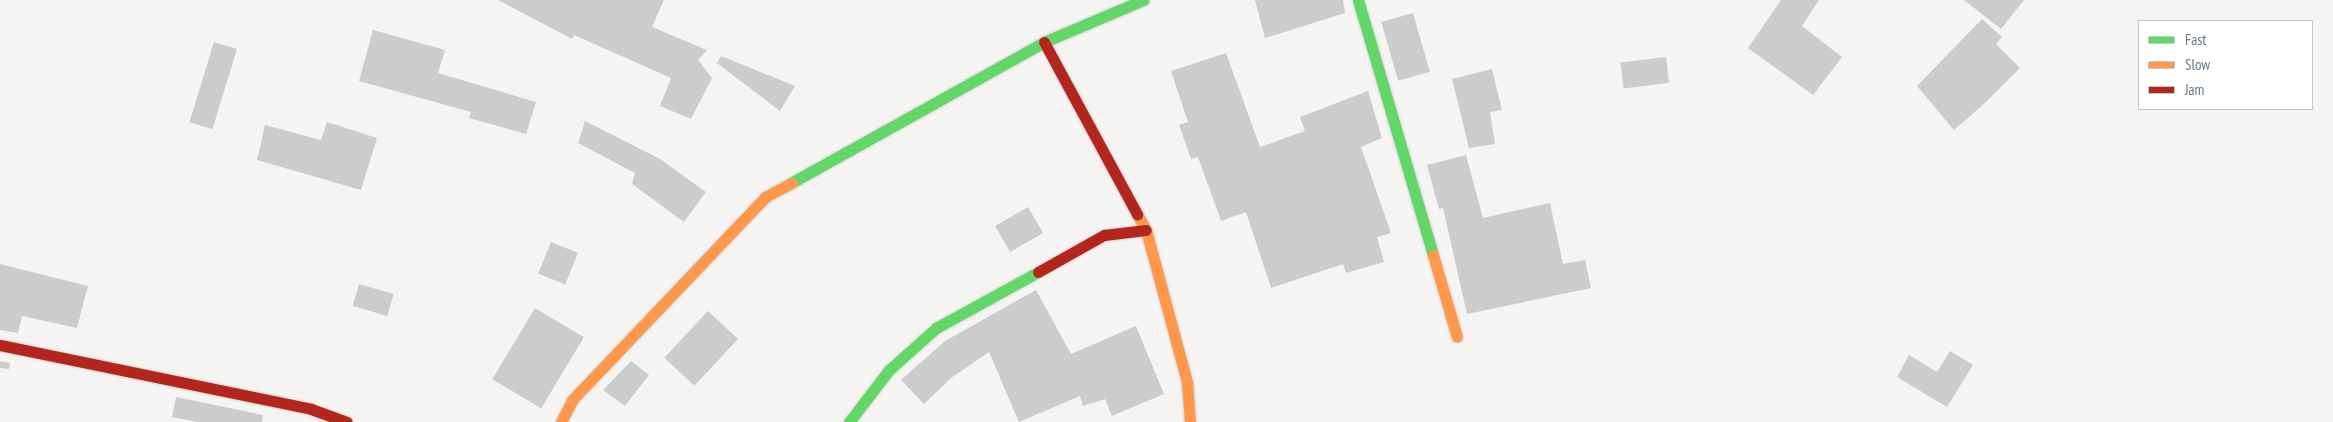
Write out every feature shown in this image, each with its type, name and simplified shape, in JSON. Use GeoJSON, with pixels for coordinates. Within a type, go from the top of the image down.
{"type":"FeatureCollection","features":[{"type":"Feature","properties":{"kind":"street"},"geometry":{"type":"LineString","coordinates":[[561,422],[572,400],[765,197],[1044,42],[1143,0]]}},
{"type":"Feature","properties":{"kind":"street"},"geometry":{"type":"LineString","coordinates":[[1358,0],[1457,337]]}},
{"type":"Feature","properties":{"kind":"street"},"geometry":{"type":"LineString","coordinates":[[1044,42],[1146,230],[1187,382],[1190,422]]}},
{"type":"Feature","properties":{"kind":"street"},"geometry":{"type":"LineString","coordinates":[[849,422],[889,370],[936,328],[1104,235],[1146,230]]}},
{"type":"Feature","properties":{"kind":"street"},"geometry":{"type":"LineString","coordinates":[[0,345],[311,409],[347,422]]}},
{"type":"Feature","properties":{"kind":"building"},"geometry":{"type":"Polygon","coordinates":[[[498,0],[664,0],[652,27],[707,50],[698,60],[712,78],[691,119],[660,106],[671,78],[574,35],[572,39],[498,0]]]}},
{"type":"Feature","properties":{"kind":"building"},"geometry":{"type":"Polygon","coordinates":[[[1255,0],[1343,0],[1345,13],[1265,38],[1255,0]]]}},
{"type":"Feature","properties":{"kind":"building"},"geometry":{"type":"Polygon","coordinates":[[[1781,0],[1819,0],[1802,26],[1842,57],[1813,95],[1748,48],[1781,0]]]}},
{"type":"Feature","properties":{"kind":"building"},"geometry":{"type":"Polygon","coordinates":[[[1964,0],[2024,0],[2001,29],[1964,0]]]}},
{"type":"Feature","properties":{"kind":"building"},"geometry":{"type":"Polygon","coordinates":[[[1413,13],[1430,72],[1398,81],[1381,22],[1413,13]]]}},
{"type":"Feature","properties":{"kind":"building"},"geometry":{"type":"Polygon","coordinates":[[[1982,19],[2002,37],[1996,44],[2020,68],[1985,103],[1954,130],[1917,86],[1982,19]]]}},
{"type":"Feature","properties":{"kind":"building"},"geometry":{"type":"Polygon","coordinates":[[[373,30],[445,50],[438,73],[536,102],[526,134],[469,118],[471,112],[359,81],[373,30]]]}},
{"type":"Feature","properties":{"kind":"building"},"geometry":{"type":"Polygon","coordinates":[[[214,42],[237,49],[212,129],[189,122],[214,42]]]}},
{"type":"Feature","properties":{"kind":"building"},"geometry":{"type":"Polygon","coordinates":[[[1226,53],[1260,147],[1305,131],[1300,117],[1368,91],[1382,138],[1361,147],[1391,233],[1377,237],[1384,262],[1346,273],[1343,264],[1271,288],[1246,212],[1221,221],[1198,157],[1191,159],[1179,125],[1188,122],[1171,71],[1226,53]]]}},
{"type":"Feature","properties":{"kind":"building"},"geometry":{"type":"Polygon","coordinates":[[[721,56],[795,86],[780,111],[717,63],[721,56]]]}},
{"type":"Feature","properties":{"kind":"building"},"geometry":{"type":"Polygon","coordinates":[[[1666,57],[1669,83],[1624,88],[1620,63],[1666,57]]]}},
{"type":"Feature","properties":{"kind":"building"},"geometry":{"type":"Polygon","coordinates":[[[1492,69],[1502,110],[1490,112],[1495,144],[1469,148],[1452,79],[1492,69]]]}},
{"type":"Feature","properties":{"kind":"building"},"geometry":{"type":"Polygon","coordinates":[[[585,121],[660,159],[706,192],[684,222],[632,184],[635,173],[578,143],[585,121]]]}},
{"type":"Feature","properties":{"kind":"building"},"geometry":{"type":"Polygon","coordinates":[[[327,122],[377,138],[361,190],[257,160],[265,125],[321,140],[327,122]]]}},
{"type":"Feature","properties":{"kind":"building"},"geometry":{"type":"Polygon","coordinates":[[[1466,155],[1483,218],[1550,203],[1563,264],[1585,260],[1591,288],[1467,314],[1443,208],[1439,209],[1427,165],[1466,155]]]}},
{"type":"Feature","properties":{"kind":"building"},"geometry":{"type":"Polygon","coordinates":[[[1028,207],[1043,233],[1010,252],[995,226],[1028,207]]]}},
{"type":"Feature","properties":{"kind":"building"},"geometry":{"type":"Polygon","coordinates":[[[551,242],[578,253],[565,284],[538,274],[551,242]]]}},
{"type":"Feature","properties":{"kind":"building"},"geometry":{"type":"Polygon","coordinates":[[[0,264],[88,286],[77,328],[22,316],[18,333],[0,330],[0,264]]]}},
{"type":"Feature","properties":{"kind":"building"},"geometry":{"type":"Polygon","coordinates":[[[359,284],[394,294],[387,316],[353,306],[359,284]]]}},
{"type":"Feature","properties":{"kind":"building"},"geometry":{"type":"Polygon","coordinates":[[[1036,290],[1071,354],[1136,326],[1164,394],[1112,416],[1105,399],[1083,406],[1080,396],[1019,422],[989,352],[951,378],[924,404],[901,380],[945,341],[1036,290]]]}},
{"type":"Feature","properties":{"kind":"building"},"geometry":{"type":"Polygon","coordinates":[[[535,308],[584,337],[541,409],[492,379],[535,308]]]}},
{"type":"Feature","properties":{"kind":"building"},"geometry":{"type":"Polygon","coordinates":[[[708,311],[738,339],[694,386],[664,358],[708,311]]]}},
{"type":"Feature","properties":{"kind":"building"},"geometry":{"type":"Polygon","coordinates":[[[1950,351],[1973,365],[1947,407],[1897,377],[1909,355],[1937,372],[1950,351]]]}},
{"type":"Feature","properties":{"kind":"building"},"geometry":{"type":"Polygon","coordinates":[[[0,361],[10,363],[9,369],[0,368],[0,361]]]}},
{"type":"Feature","properties":{"kind":"building"},"geometry":{"type":"Polygon","coordinates":[[[631,361],[649,375],[625,406],[603,390],[631,361]]]}},
{"type":"Feature","properties":{"kind":"building"},"geometry":{"type":"Polygon","coordinates":[[[176,397],[263,415],[262,422],[198,422],[172,417],[176,397]]]}},
{"type":"Feature","properties":{"kind":"traffic: fast"},"geometry":{"type":"LineString","coordinates":[[791,183],[1044,42],[1143,0]]}},
{"type":"Feature","properties":{"kind":"traffic: fast"},"geometry":{"type":"LineString","coordinates":[[1358,0],[1433,255]]}},
{"type":"Feature","properties":{"kind":"traffic: fast"},"geometry":{"type":"LineString","coordinates":[[849,422],[889,370],[936,328],[1038,272]]}},
{"type":"Feature","properties":{"kind":"traffic: slow"},"geometry":{"type":"LineString","coordinates":[[561,422],[572,400],[765,197],[791,183]]}},
{"type":"Feature","properties":{"kind":"traffic: slow"},"geometry":{"type":"LineString","coordinates":[[1137,214],[1146,230],[1187,382],[1190,422]]}},
{"type":"Feature","properties":{"kind":"traffic: slow"},"geometry":{"type":"LineString","coordinates":[[1433,255],[1457,337]]}},
{"type":"Feature","properties":{"kind":"traffic: jam"},"geometry":{"type":"LineString","coordinates":[[1044,42],[1137,214]]}},
{"type":"Feature","properties":{"kind":"traffic: jam"},"geometry":{"type":"LineString","coordinates":[[1038,272],[1104,235],[1146,230]]}},
{"type":"Feature","properties":{"kind":"traffic: jam"},"geometry":{"type":"LineString","coordinates":[[0,345],[311,409],[347,422]]}}]}
